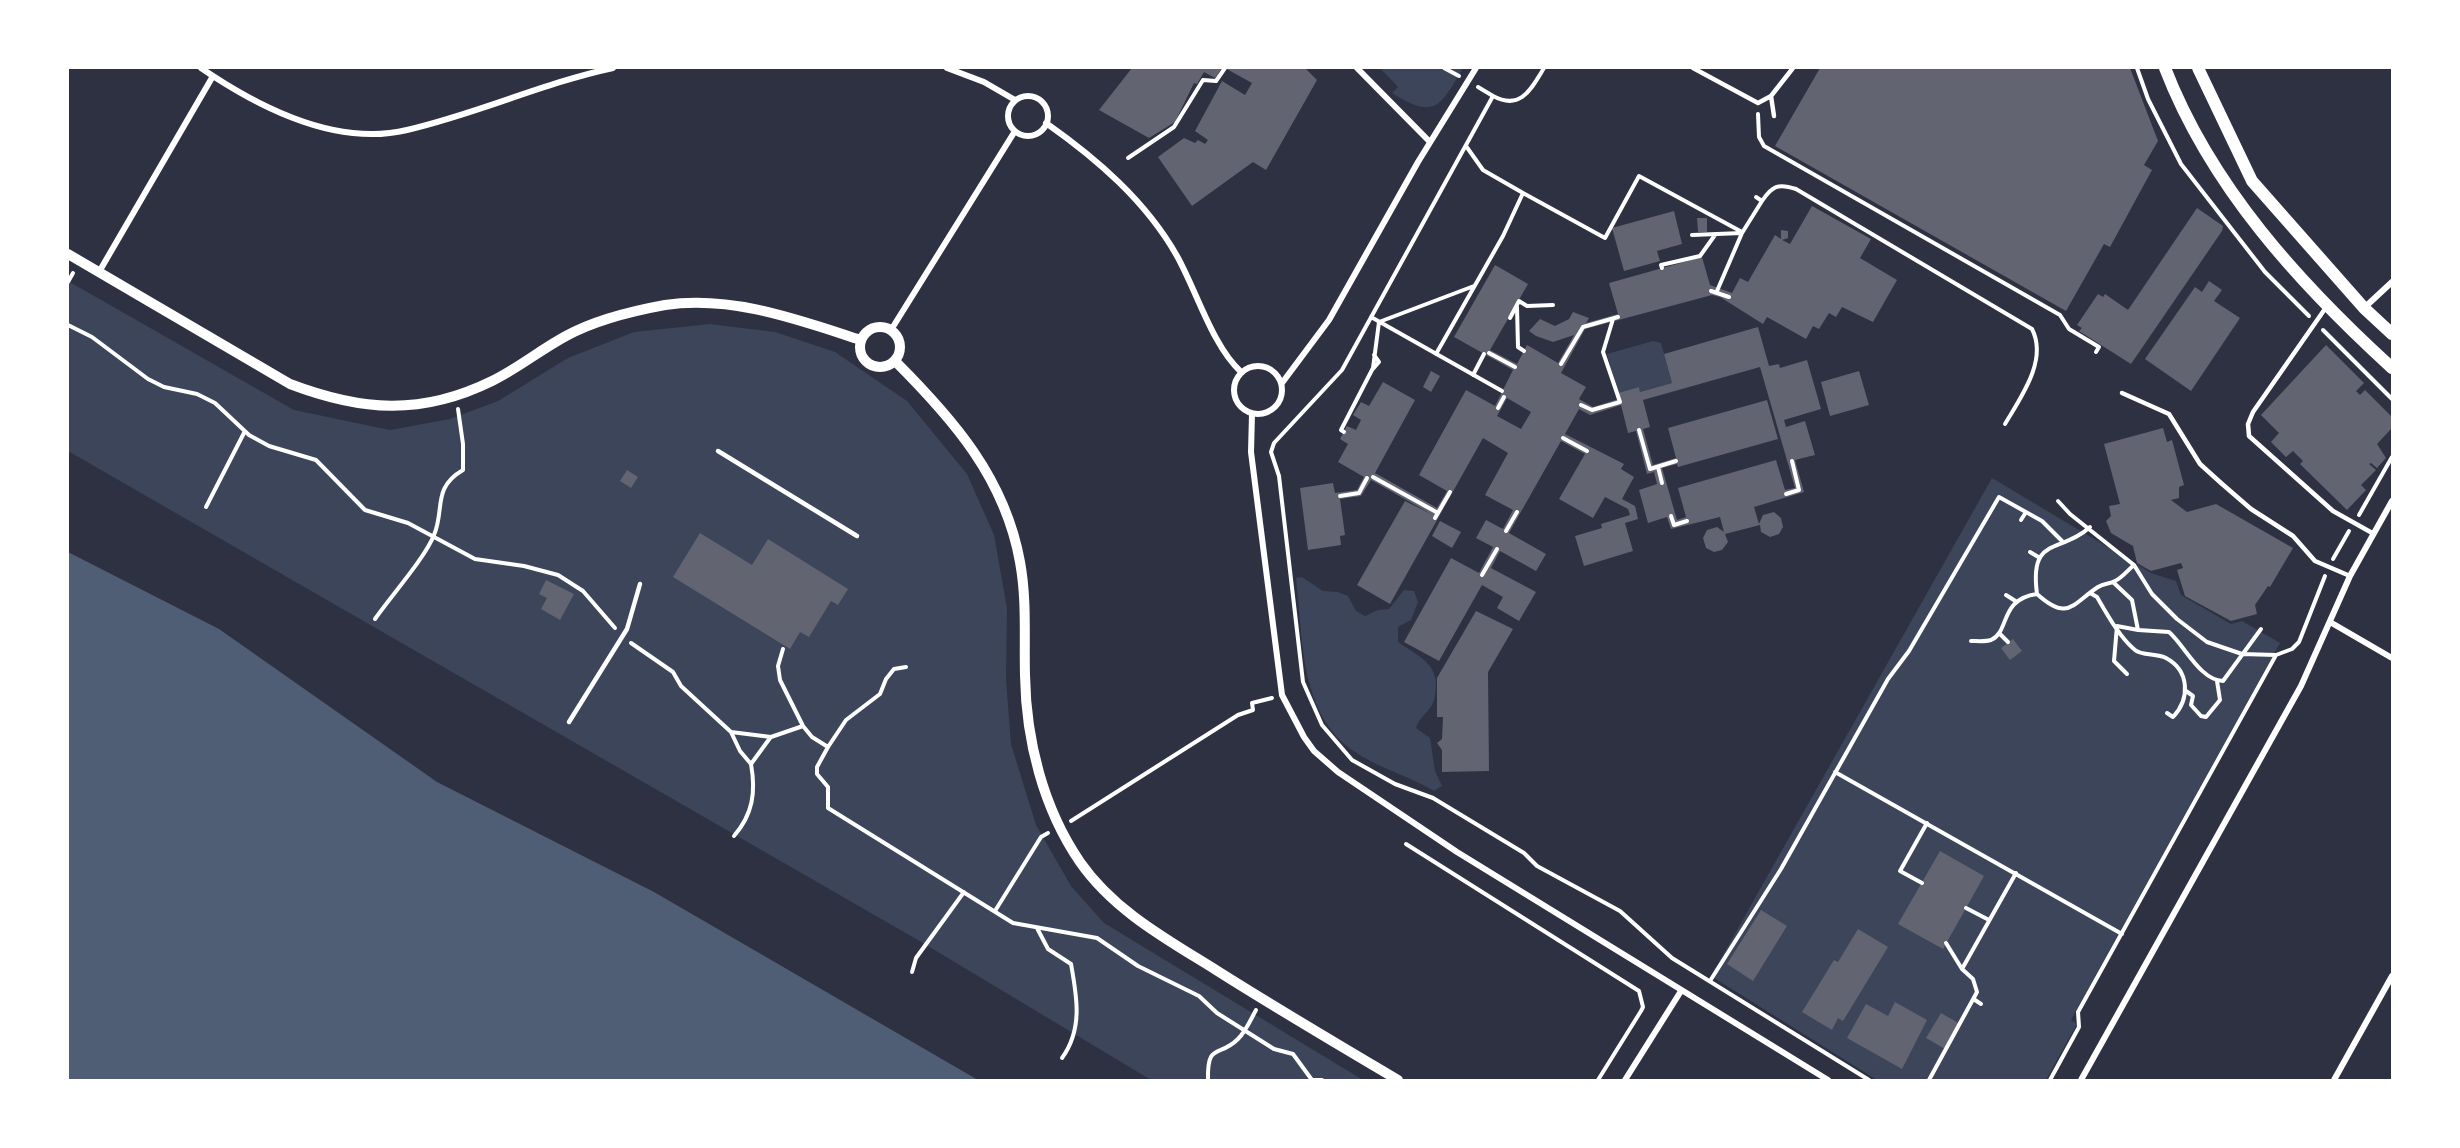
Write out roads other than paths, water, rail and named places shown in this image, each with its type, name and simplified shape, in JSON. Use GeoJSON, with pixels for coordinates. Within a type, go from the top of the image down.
{"type":"FeatureCollection","features":[{"type":"Feature","properties":{"kind":"main road"},"geometry":{"type":"LineString","coordinates":[[2165,68],[2173,88],[2227,187],[2327,306],[2392,368]]}},
{"type":"Feature","properties":{"kind":"main road"},"geometry":{"type":"LineString","coordinates":[[2198,68],[2252,181],[2364,308],[2392,333]]}},
{"type":"Feature","properties":{"kind":"street"},"geometry":{"type":"LineString","coordinates":[[201,68],[268,107],[300,120],[340,130],[369,133],[405,131],[579,75],[613,68]]}},
{"type":"Feature","properties":{"kind":"street"},"geometry":{"type":"LineString","coordinates":[[947,68],[984,82],[1015,100]]}},
{"type":"Feature","properties":{"kind":"street"},"geometry":{"type":"LineString","coordinates":[[1357,68],[1430,142]]}},
{"type":"Feature","properties":{"kind":"street"},"geometry":{"type":"LineString","coordinates":[[1282,383],[1274,371],[1254,366],[1241,372],[1236,378],[1234,393],[1240,406],[1252,414],[1269,412],[1276,406],[1281,399],[1282,383],[1329,320],[1430,142],[1476,68]]}},
{"type":"Feature","properties":{"kind":"street"},"geometry":{"type":"LineString","coordinates":[[98,272],[213,76]]}},
{"type":"Feature","properties":{"kind":"street"},"geometry":{"type":"LineString","coordinates":[[1027,96],[1039,99],[1047,110],[1046,123],[1032,135],[1015,131],[1008,116],[1015,100],[1027,96]]}},
{"type":"Feature","properties":{"kind":"street"},"geometry":{"type":"LineString","coordinates":[[1046,123],[1102,165],[1149,216],[1176,254],[1224,351],[1241,372]]}},
{"type":"Feature","properties":{"kind":"street"},"geometry":{"type":"LineString","coordinates":[[891,330],[1015,131]]}},
{"type":"Feature","properties":{"kind":"street"},"geometry":{"type":"LineString","coordinates":[[68,254],[290,384],[319,395],[355,404],[382,407],[415,406],[455,397],[493,381],[567,335],[612,318],[667,305],[733,305],[774,314],[861,340]]}},
{"type":"Feature","properties":{"kind":"street"},"geometry":{"type":"LineString","coordinates":[[2364,308],[2392,282]]}},
{"type":"Feature","properties":{"kind":"street"},"geometry":{"type":"LineString","coordinates":[[878,327],[891,330],[900,341],[895,361],[883,368],[869,364],[861,353],[861,340],[871,329],[878,327]]}},
{"type":"Feature","properties":{"kind":"street"},"geometry":{"type":"LineString","coordinates":[[895,361],[963,434],[986,467],[1007,512],[1020,559],[1025,594],[1027,719],[1042,784],[1080,862],[1122,908],[1262,999],[1398,1080]]}},
{"type":"Feature","properties":{"kind":"street"},"geometry":{"type":"LineString","coordinates":[[1252,414],[1251,452],[1282,695],[1291,717],[1314,751],[1338,772],[1457,852],[1828,1080]]}},
{"type":"Feature","properties":{"kind":"street"},"geometry":{"type":"LineString","coordinates":[[2081,1080],[2301,686],[2350,576],[2392,501]]}},
{"type":"Feature","properties":{"kind":"street"},"geometry":{"type":"LineString","coordinates":[[2330,622],[2392,658]]}},
{"type":"Feature","properties":{"kind":"street"},"geometry":{"type":"LineString","coordinates":[[2334,1080],[2392,976]]}},
{"type":"Feature","properties":{"kind":"street"},"geometry":{"type":"LineString","coordinates":[[1625,1080],[1681,991]]}},
{"type":"Feature","properties":{"kind":"lane"},"geometry":{"type":"LineString","coordinates":[[1693,68],[1758,103],[1771,96],[1793,68]]}},
{"type":"Feature","properties":{"kind":"lane"},"geometry":{"type":"LineString","coordinates":[[1771,96],[1774,116]]}},
{"type":"Feature","properties":{"kind":"lane"},"geometry":{"type":"LineString","coordinates":[[2327,306],[2253,412],[2248,424],[2249,436],[2333,511],[2374,534]]}},
{"type":"Feature","properties":{"kind":"lane"},"geometry":{"type":"LineString","coordinates":[[2122,393],[2169,414],[2200,464],[2250,509],[2294,536],[2315,561],[2328,569],[2350,576]]}},
{"type":"Feature","properties":{"kind":"lane"},"geometry":{"type":"LineString","coordinates":[[718,451],[857,536]]}},
{"type":"Feature","properties":{"kind":"lane"},"geometry":{"type":"LineString","coordinates":[[569,722],[623,637],[640,584]]}}]}
